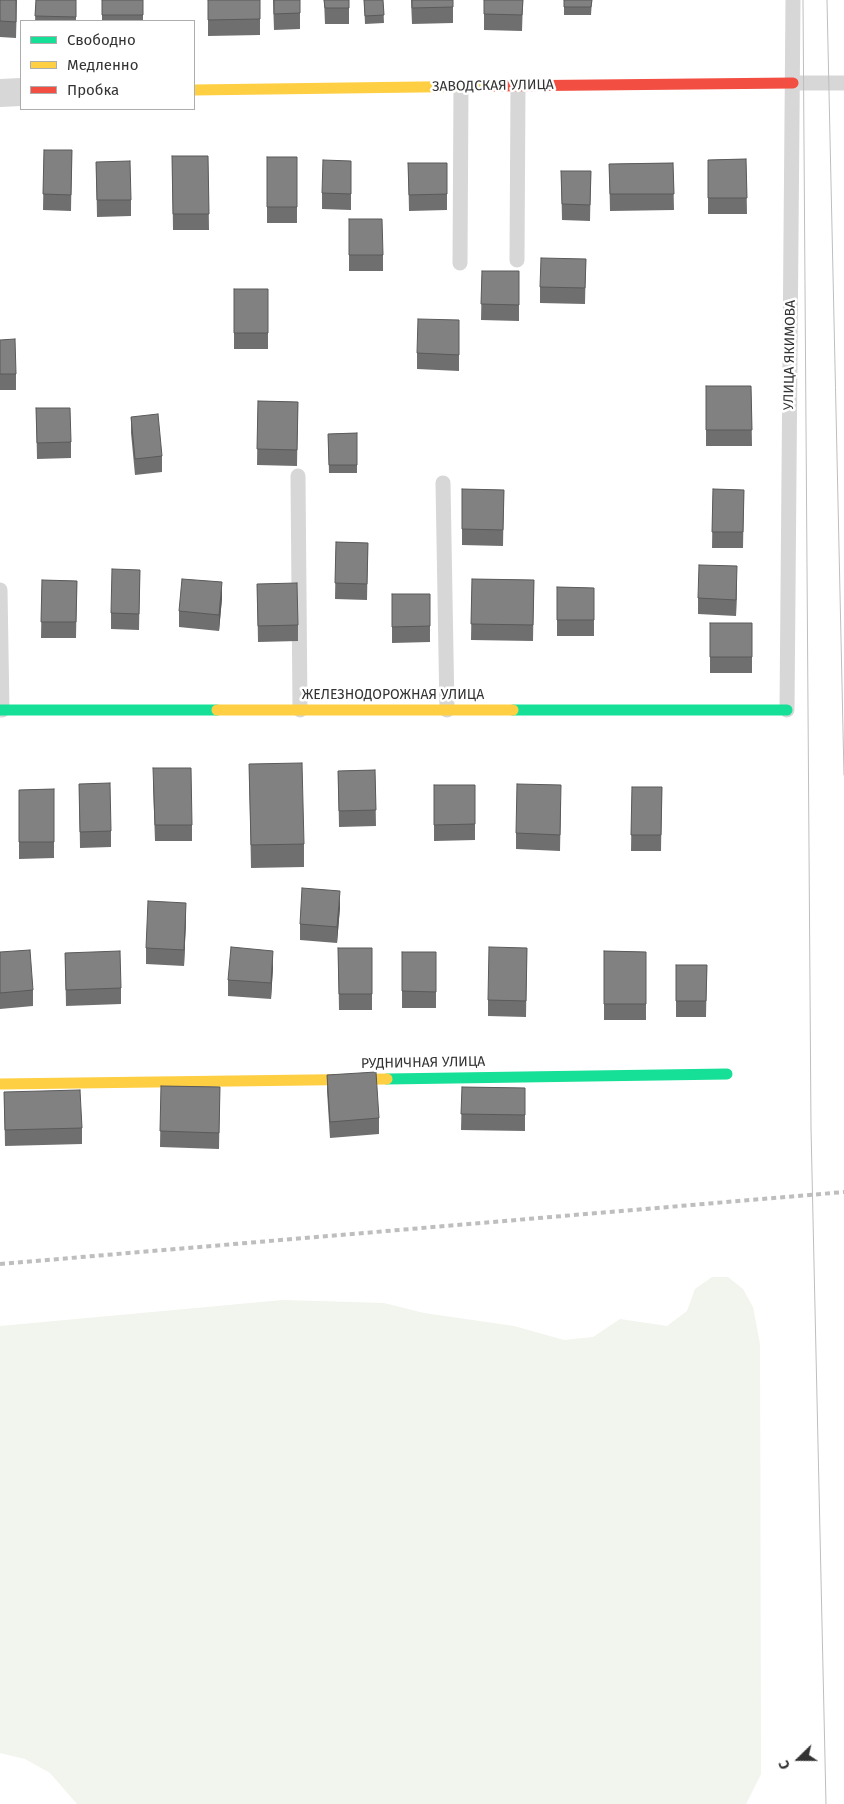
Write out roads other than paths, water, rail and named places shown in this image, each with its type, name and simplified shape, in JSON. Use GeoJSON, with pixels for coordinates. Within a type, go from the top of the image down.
{"type":"FeatureCollection","features":[{"type":"Feature","properties":{"kind":"street","name":"ЗАВОДСКАЯ УЛИЦА"},"geometry":{"type":"LineString","coordinates":[[195,90],[793,83]]}},
{"type":"Feature","properties":{"kind":"street"},"geometry":{"type":"LineString","coordinates":[[0,93],[20,92]]}},
{"type":"Feature","properties":{"kind":"street","name":"ЖЕЛЕЗНОДОРОЖНАЯ УЛИЦА"},"geometry":{"type":"LineString","coordinates":[[1,710],[787,710]]}},
{"type":"Feature","properties":{"kind":"street","name":"РУДНИЧНАЯ УЛИЦА"},"geometry":{"type":"LineString","coordinates":[[0,1084],[727,1074]]}},
{"type":"Feature","properties":{"kind":"lane","name":"УЛИЦА ЯКИМОВА"},"geometry":{"type":"LineString","coordinates":[[787,710],[793,0]]}},
{"type":"Feature","properties":{"kind":"lane"},"geometry":{"type":"LineString","coordinates":[[793,83],[844,83]]}},
{"type":"Feature","properties":{"kind":"lane"},"geometry":{"type":"LineString","coordinates":[[517,260],[518,86]]}},
{"type":"Feature","properties":{"kind":"lane"},"geometry":{"type":"LineString","coordinates":[[460,264],[461,87]]}},
{"type":"Feature","properties":{"kind":"lane"},"geometry":{"type":"LineString","coordinates":[[298,476],[300,710]]}},
{"type":"Feature","properties":{"kind":"lane"},"geometry":{"type":"LineString","coordinates":[[443,483],[447,710]]}},
{"type":"Feature","properties":{"kind":"lane"},"geometry":{"type":"LineString","coordinates":[[0,590],[1,710]]}},
{"type":"Feature","properties":{"kind":"tram line"},"geometry":{"type":"LineString","coordinates":[[803,0],[811,1128],[826,1804]]}},
{"type":"Feature","properties":{"kind":"tram line"},"geometry":{"type":"LineString","coordinates":[[827,0],[844,775]]}},
{"type":"Feature","properties":{"kind":"railway"},"geometry":{"type":"LineString","coordinates":[[0,1264],[844,1192]]}}]}
